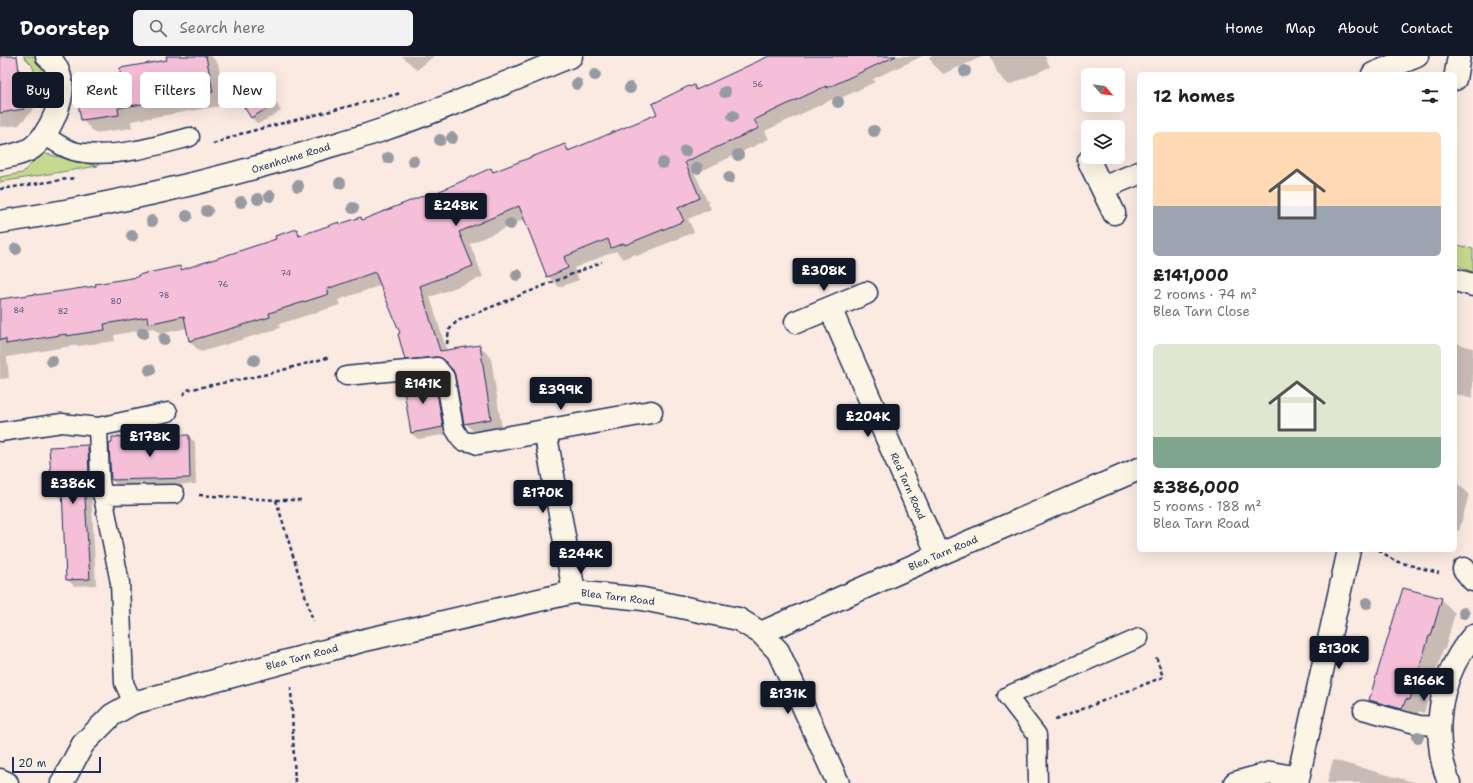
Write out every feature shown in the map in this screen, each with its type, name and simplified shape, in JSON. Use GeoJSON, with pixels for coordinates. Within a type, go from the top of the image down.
{"type":"FeatureCollection","features":[{"type":"Feature","properties":{"kind":"street"},"geometry":{"type":"LineString","coordinates":[[0,158],[31,149],[45,135],[50,126],[62,94],[61,78],[52,61],[47,56]]}},
{"type":"Feature","properties":{"kind":"street","name":"Oxenholme Road"},"geometry":{"type":"LineString","coordinates":[[0,222],[94,206],[172,190],[258,168],[382,130],[498,87],[571,56]]}},
{"type":"Feature","properties":{"kind":"street"},"geometry":{"type":"LineString","coordinates":[[1378,72],[1417,56]]}},
{"type":"Feature","properties":{"kind":"street"},"geometry":{"type":"LineString","coordinates":[[1456,72],[1459,56]]}},
{"type":"Feature","properties":{"kind":"street"},"geometry":{"type":"LineString","coordinates":[[1090,164],[1114,213]]}},
{"type":"Feature","properties":{"kind":"street"},"geometry":{"type":"LineString","coordinates":[[1102,188],[1137,174]]}},
{"type":"Feature","properties":{"kind":"street"},"geometry":{"type":"LineString","coordinates":[[1457,281],[1473,285]]}},
{"type":"Feature","properties":{"kind":"street"},"geometry":{"type":"LineString","coordinates":[[796,322],[866,292]]}},
{"type":"Feature","properties":{"kind":"street","name":"Red Tarn Road"},"geometry":{"type":"LineString","coordinates":[[830,308],[938,555]]}},
{"type":"Feature","properties":{"kind":"street"},"geometry":{"type":"LineString","coordinates":[[478,443],[652,412]]}},
{"type":"Feature","properties":{"kind":"street"},"geometry":{"type":"LineString","coordinates":[[545,431],[574,592]]}},
{"type":"Feature","properties":{"kind":"street","name":"Blea Tarn Road"},"geometry":{"type":"LineString","coordinates":[[62,783],[83,744],[112,715],[133,703],[365,640],[574,592],[643,599],[738,619],[761,633],[1137,470]]}},
{"type":"Feature","properties":{"kind":"street"},"geometry":{"type":"LineString","coordinates":[[1235,783],[1271,773],[1297,781],[1349,552]]}},
{"type":"Feature","properties":{"kind":"street"},"geometry":{"type":"LineString","coordinates":[[761,633],[778,651],[838,783]]}},
{"type":"Feature","properties":{"kind":"street"},"geometry":{"type":"LineString","coordinates":[[1449,783],[1441,753],[1439,726],[1442,697],[1453,666],[1473,636]]}},
{"type":"Feature","properties":{"kind":"street"},"geometry":{"type":"LineString","coordinates":[[0,780],[7,783]]}},
{"type":"Feature","properties":{"kind":"lane"},"geometry":{"type":"LineString","coordinates":[[45,135],[67,148],[83,153],[106,154],[143,149],[190,137]]}},
{"type":"Feature","properties":{"kind":"lane"},"geometry":{"type":"LineString","coordinates":[[346,376],[438,367],[446,377],[454,428],[462,441],[478,443]]}},
{"type":"Feature","properties":{"kind":"lane"},"geometry":{"type":"LineString","coordinates":[[0,432],[62,423],[98,427],[168,412]]}},
{"type":"Feature","properties":{"kind":"lane"},"geometry":{"type":"LineString","coordinates":[[98,427],[100,481],[120,583],[124,683],[133,703]]}},
{"type":"Feature","properties":{"kind":"lane"},"geometry":{"type":"LineString","coordinates":[[102,495],[175,494]]}},
{"type":"Feature","properties":{"kind":"lane"},"geometry":{"type":"LineString","coordinates":[[1038,783],[1037,735],[1006,696],[1139,638]]}},
{"type":"Feature","properties":{"kind":"lane"},"geometry":{"type":"LineString","coordinates":[[1364,710],[1419,725],[1439,726]]}},
{"type":"Feature","properties":{"kind":"path"},"geometry":{"type":"LineString","coordinates":[[212,144],[240,134],[403,92]]}},
{"type":"Feature","properties":{"kind":"path"},"geometry":{"type":"LineString","coordinates":[[0,189],[78,177]]}},
{"type":"Feature","properties":{"kind":"path"},"geometry":{"type":"LineString","coordinates":[[457,321],[602,262]]}},
{"type":"Feature","properties":{"kind":"path"},"geometry":{"type":"LineString","coordinates":[[187,390],[268,374],[326,358]]}},
{"type":"Feature","properties":{"kind":"path"},"geometry":{"type":"LineString","coordinates":[[193,495],[300,500]]}},
{"type":"Feature","properties":{"kind":"path"},"geometry":{"type":"LineString","coordinates":[[276,500],[313,621]]}},
{"type":"Feature","properties":{"kind":"path"},"geometry":{"type":"LineString","coordinates":[[1382,552],[1395,561],[1461,575]]}},
{"type":"Feature","properties":{"kind":"path"},"geometry":{"type":"LineString","coordinates":[[1037,735],[1050,722],[1164,677],[1151,643],[1139,638]]}},
{"type":"Feature","properties":{"kind":"path"},"geometry":{"type":"LineString","coordinates":[[290,660],[295,783]]}},
{"type":"Feature","properties":{"kind":"green space"},"geometry":{"type":"Polygon","coordinates":[[[23,56],[38,56],[45,72],[34,72],[32,65],[23,56]]]}},
{"type":"Feature","properties":{"kind":"green space"},"geometry":{"type":"Polygon","coordinates":[[[42,153],[98,166],[0,182],[0,177],[22,173],[42,153]]]}},
{"type":"Feature","properties":{"kind":"green space"},"geometry":{"type":"Polygon","coordinates":[[[1457,245],[1473,249],[1473,272],[1457,264],[1457,245]]]}},
{"type":"Feature","properties":{"kind":"building"},"geometry":{"type":"Polygon","coordinates":[[[0,56],[17,56],[19,72],[12,72],[12,108],[24,109],[0,113],[0,56]]]}},
{"type":"Feature","properties":{"kind":"building"},"geometry":{"type":"Polygon","coordinates":[[[166,56],[206,56],[209,72],[140,72],[140,104],[132,106],[132,72],[121,72],[120,68],[167,60],[166,56]]]}},
{"type":"Feature","properties":{"kind":"building"},"geometry":{"type":"Polygon","coordinates":[[[769,56],[896,56],[827,88],[826,86],[754,120],[759,128],[685,162],[700,198],[678,208],[684,221],[625,245],[624,243],[611,248],[608,239],[564,257],[568,268],[547,277],[519,206],[459,232],[473,266],[420,286],[440,351],[480,345],[491,419],[464,424],[455,375],[453,370],[441,358],[436,357],[405,360],[398,334],[400,333],[375,272],[327,289],[329,294],[269,313],[270,317],[189,341],[184,316],[148,324],[147,317],[104,324],[105,330],[66,336],[66,334],[6,344],[6,339],[0,340],[0,299],[96,286],[95,284],[138,277],[138,275],[180,266],[181,270],[276,239],[275,236],[297,229],[299,236],[339,222],[340,224],[361,217],[362,220],[430,193],[431,195],[491,168],[493,172],[565,144],[568,151],[657,114],[652,104],[689,86],[694,85],[696,90],[769,56]]]}},
{"type":"Feature","properties":{"kind":"building"},"geometry":{"type":"Polygon","coordinates":[[[210,77],[213,92],[210,93],[210,77]]]}},
{"type":"Feature","properties":{"kind":"building"},"geometry":{"type":"Polygon","coordinates":[[[79,108],[118,108],[119,115],[81,120],[79,108]]]}},
{"type":"Feature","properties":{"kind":"building"},"geometry":{"type":"Polygon","coordinates":[[[245,108],[268,108],[251,118],[245,108]]]}},
{"type":"Feature","properties":{"kind":"building"},"geometry":{"type":"Polygon","coordinates":[[[432,378],[435,381],[443,427],[411,433],[403,385],[412,384],[411,380],[432,378]]]}},
{"type":"Feature","properties":{"kind":"building"},"geometry":{"type":"Polygon","coordinates":[[[189,435],[190,478],[111,480],[109,444],[112,443],[112,437],[189,435]]]}},
{"type":"Feature","properties":{"kind":"building"},"geometry":{"type":"Polygon","coordinates":[[[88,445],[89,481],[84,481],[90,579],[66,580],[62,490],[52,491],[49,447],[88,445]]]}},
{"type":"Feature","properties":{"kind":"building"},"geometry":{"type":"Polygon","coordinates":[[[1403,588],[1442,598],[1410,700],[1406,699],[1402,709],[1369,700],[1403,588]]]}}]}
